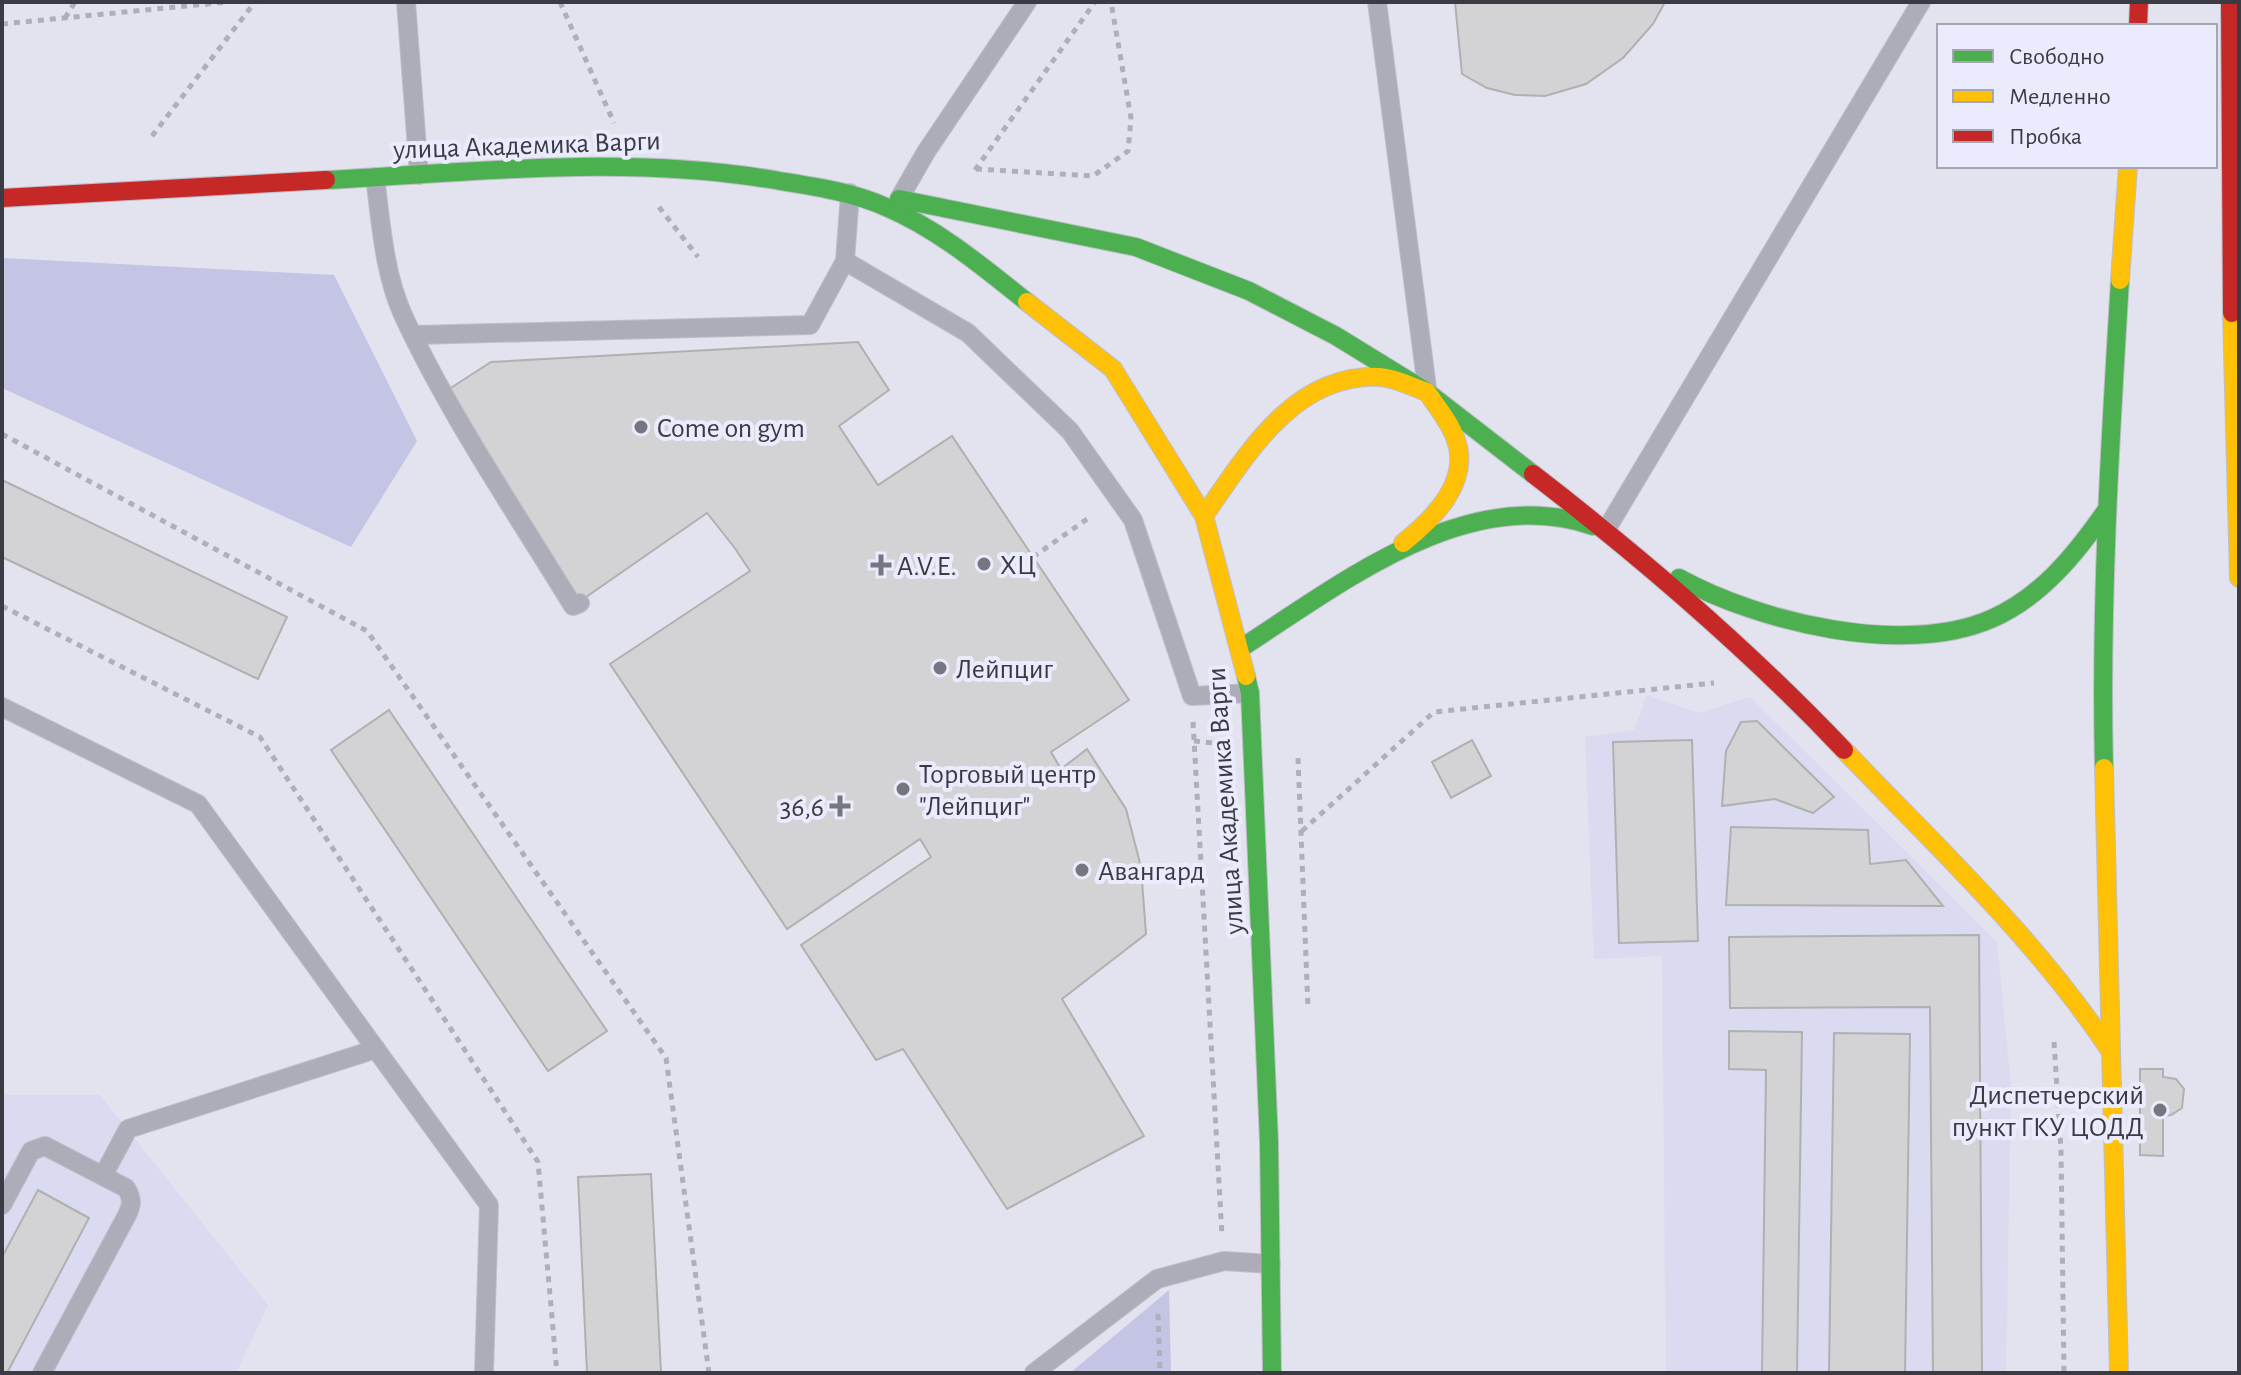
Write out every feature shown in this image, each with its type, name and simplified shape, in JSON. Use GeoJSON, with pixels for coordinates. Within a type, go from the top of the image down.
{"type":"FeatureCollection","features":[{"type":"Feature","properties":{"kind":"main road"},"geometry":{"type":"LineString","coordinates":[[2138,24],[2139,2]]}},
{"type":"Feature","properties":{"kind":"main road"},"geometry":{"type":"LineString","coordinates":[[2230,2],[2233,413],[2239,578]]}},
{"type":"Feature","properties":{"kind":"main road","name":"улица Академика Варги"},"geometry":{"type":"LineString","coordinates":[[2,198],[626,164],[737,173],[850,193],[889,208],[960,249],[1113,369],[1204,516],[1241,648],[1250,693],[1271,1264],[1272,1373]]}},
{"type":"Feature","properties":{"kind":"main road"},"geometry":{"type":"LineString","coordinates":[[2119,1373],[2101,638],[2105,512],[2128,168]]}},
{"type":"Feature","properties":{"kind":"main road"},"geometry":{"type":"LineString","coordinates":[[806,184],[899,199],[1136,247],[1249,291],[1336,336],[1427,392],[1606,530],[1688,584],[1779,619],[1851,631],[1909,634],[1970,627],[2027,599],[2075,557],[2105,512]]}},
{"type":"Feature","properties":{"kind":"main road"},"geometry":{"type":"LineString","coordinates":[[1204,516],[1266,430],[1304,396],[1338,378],[1381,377],[1427,392],[1458,444],[1456,487],[1423,528],[1369,569]]}},
{"type":"Feature","properties":{"kind":"main road"},"geometry":{"type":"LineString","coordinates":[[1241,648],[1369,569],[1429,539],[1502,516],[1556,514],[1606,530],[1811,715],[1935,841],[2075,997],[2111,1052]]}},
{"type":"Feature","properties":{"kind":"lane"},"geometry":{"type":"LineString","coordinates":[[406,2],[419,175]]}},
{"type":"Feature","properties":{"kind":"lane"},"geometry":{"type":"LineString","coordinates":[[899,199],[926,152],[1027,2]]}},
{"type":"Feature","properties":{"kind":"lane"},"geometry":{"type":"LineString","coordinates":[[1377,2],[1427,392]]}},
{"type":"Feature","properties":{"kind":"lane"},"geometry":{"type":"LineString","coordinates":[[1606,530],[1921,2]]}},
{"type":"Feature","properties":{"kind":"lane"},"geometry":{"type":"LineString","coordinates":[[375,177],[384,249],[403,314],[443,393],[565,593],[573,606],[580,603]]}},
{"type":"Feature","properties":{"kind":"lane"},"geometry":{"type":"LineString","coordinates":[[416,335],[810,325],[845,261],[850,193]]}},
{"type":"Feature","properties":{"kind":"lane"},"geometry":{"type":"LineString","coordinates":[[845,261],[968,333],[1070,431],[1133,520],[1192,696],[1250,693]]}},
{"type":"Feature","properties":{"kind":"lane"},"geometry":{"type":"LineString","coordinates":[[2,707],[198,804],[489,1205],[484,1373]]}},
{"type":"Feature","properties":{"kind":"lane"},"geometry":{"type":"LineString","coordinates":[[103,1176],[128,1129],[376,1049]]}},
{"type":"Feature","properties":{"kind":"lane"},"geometry":{"type":"LineString","coordinates":[[2,1205],[31,1151],[38,1147],[50,1148],[126,1188],[131,1206],[42,1373]]}},
{"type":"Feature","properties":{"kind":"lane"},"geometry":{"type":"LineString","coordinates":[[1034,1373],[1157,1279],[1224,1261],[1271,1264]]}},
{"type":"Feature","properties":{"kind":"path"},"geometry":{"type":"LineString","coordinates":[[65,19],[75,2]]}},
{"type":"Feature","properties":{"kind":"path"},"geometry":{"type":"LineString","coordinates":[[2,24],[227,2]]}},
{"type":"Feature","properties":{"kind":"path"},"geometry":{"type":"LineString","coordinates":[[152,136],[255,2]]}},
{"type":"Feature","properties":{"kind":"path"},"geometry":{"type":"LineString","coordinates":[[971,175],[1095,2]]}},
{"type":"Feature","properties":{"kind":"path"},"geometry":{"type":"LineString","coordinates":[[976,169],[1093,176],[1128,151],[1131,118],[1111,2]]}},
{"type":"Feature","properties":{"kind":"path"},"geometry":{"type":"LineString","coordinates":[[2,434],[367,631],[666,1058],[709,1373]]}},
{"type":"Feature","properties":{"kind":"path"},"geometry":{"type":"LineString","coordinates":[[1033,557],[1090,517]]}},
{"type":"Feature","properties":{"kind":"path"},"geometry":{"type":"LineString","coordinates":[[2,606],[260,737],[538,1162],[557,1373]]}},
{"type":"Feature","properties":{"kind":"path"},"geometry":{"type":"LineString","coordinates":[[1302,831],[1434,712],[1725,682]]}},
{"type":"Feature","properties":{"kind":"path"},"geometry":{"type":"LineString","coordinates":[[1192,696],[1224,1261]]}},
{"type":"Feature","properties":{"kind":"path"},"geometry":{"type":"LineString","coordinates":[[2054,1041],[2061,1150],[2064,1373]]}},
{"type":"Feature","properties":{"kind":"path"},"geometry":{"type":"LineString","coordinates":[[1157,1279],[1160,1373]]}},
{"type":"Feature","properties":{"kind":"shaded area"},"geometry":{"type":"Polygon","coordinates":[[[2,258],[334,275],[417,441],[351,547],[2,388],[2,258]]]}},
{"type":"Feature","properties":{"kind":"shaded area"},"geometry":{"type":"Polygon","coordinates":[[[1647,695],[1699,713],[1750,697],[1997,942],[2011,1087],[2006,1373],[1666,1373],[1662,956],[1594,959],[1585,737],[1634,730],[1647,695]]]}},
{"type":"Feature","properties":{"kind":"shaded area"},"geometry":{"type":"Polygon","coordinates":[[[2,1095],[100,1095],[268,1305],[236,1373],[2,1373],[2,1095]]]}},
{"type":"Feature","properties":{"kind":"shaded area"},"geometry":{"type":"Polygon","coordinates":[[[1169,1290],[1171,1373],[1070,1373],[1169,1290]]]}},
{"type":"Feature","properties":{"kind":"building"},"geometry":{"type":"Polygon","coordinates":[[[1455,2],[1665,2],[1653,24],[1623,58],[1586,84],[1545,96],[1515,95],[1487,88],[1462,74],[1455,2]]]}},
{"type":"Feature","properties":{"kind":"building","name":"Торговый центр \"Лейпциг\""},"geometry":{"type":"Polygon","coordinates":[[[858,342],[889,390],[839,426],[878,485],[952,436],[1129,700],[1051,752],[1061,769],[1087,749],[1126,809],[1141,867],[1146,934],[1062,999],[1144,1136],[1007,1209],[903,1049],[876,1060],[801,945],[931,857],[920,839],[787,929],[610,664],[750,571],[734,547],[707,513],[573,606],[443,393],[491,362],[858,342]]]}},
{"type":"Feature","properties":{"kind":"building"},"geometry":{"type":"Polygon","coordinates":[[[2,480],[287,617],[258,679],[2,557],[2,480]]]}},
{"type":"Feature","properties":{"kind":"building"},"geometry":{"type":"Polygon","coordinates":[[[389,710],[607,1031],[548,1071],[331,750],[389,710]]]}},
{"type":"Feature","properties":{"kind":"building"},"geometry":{"type":"Polygon","coordinates":[[[1757,721],[1834,797],[1813,813],[1775,799],[1722,806],[1726,751],[1741,722],[1757,721]]]}},
{"type":"Feature","properties":{"kind":"building"},"geometry":{"type":"Polygon","coordinates":[[[1472,740],[1491,776],[1451,798],[1432,762],[1472,740]]]}},
{"type":"Feature","properties":{"kind":"building"},"geometry":{"type":"Polygon","coordinates":[[[1692,740],[1698,941],[1619,943],[1613,742],[1692,740]]]}},
{"type":"Feature","properties":{"kind":"building"},"geometry":{"type":"Polygon","coordinates":[[[1731,827],[1868,830],[1870,864],[1906,860],[1943,906],[1726,905],[1731,827]]]}},
{"type":"Feature","properties":{"kind":"building"},"geometry":{"type":"Polygon","coordinates":[[[1979,935],[1982,1373],[1933,1373],[1930,1007],[1730,1008],[1729,937],[1979,935]]]}},
{"type":"Feature","properties":{"kind":"building"},"geometry":{"type":"Polygon","coordinates":[[[1729,1031],[1802,1032],[1797,1373],[1762,1373],[1766,1070],[1729,1069],[1729,1031]]]}},
{"type":"Feature","properties":{"kind":"building"},"geometry":{"type":"Polygon","coordinates":[[[1834,1033],[1910,1034],[1905,1373],[1829,1373],[1834,1033]]]}},
{"type":"Feature","properties":{"kind":"building","name":"Диспетчерский пункт ГКУ ЦОДД"},"geometry":{"type":"Polygon","coordinates":[[[2140,1069],[2163,1069],[2163,1077],[2176,1079],[2184,1089],[2182,1108],[2163,1116],[2163,1156],[2140,1155],[2140,1069]]]}},
{"type":"Feature","properties":{"kind":"building"},"geometry":{"type":"Polygon","coordinates":[[[651,1174],[661,1373],[587,1373],[578,1177],[651,1174]]]}},
{"type":"Feature","properties":{"kind":"building"},"geometry":{"type":"Polygon","coordinates":[[[38,1190],[89,1218],[7,1373],[2,1373],[2,1257],[38,1190]]]}},
{"type":"Feature","properties":{"kind":"traffic: fast"},"geometry":{"type":"LineString","coordinates":[[326,180],[554,167],[611,167],[724,173],[807,185],[860,197],[924,226],[1027,302]]}},
{"type":"Feature","properties":{"kind":"traffic: fast"},"geometry":{"type":"LineString","coordinates":[[899,199],[1136,247],[1249,291],[1336,336],[1427,392],[1533,474]]}},
{"type":"Feature","properties":{"kind":"traffic: fast"},"geometry":{"type":"LineString","coordinates":[[2104,768],[2105,585],[2120,280]]}},
{"type":"Feature","properties":{"kind":"traffic: fast"},"geometry":{"type":"LineString","coordinates":[[1679,578],[1749,608],[1832,629],[1916,635],[1956,630],[2009,610],[2041,587],[2069,559],[2105,512]]}},
{"type":"Feature","properties":{"kind":"traffic: fast"},"geometry":{"type":"LineString","coordinates":[[1241,648],[1363,570],[1408,546],[1453,528],[1499,518],[1546,516],[1593,526]]}},
{"type":"Feature","properties":{"kind":"traffic: fast"},"geometry":{"type":"LineString","coordinates":[[1246,676],[1250,693],[1269,1142],[1272,1373]]}},
{"type":"Feature","properties":{"kind":"traffic: slow"},"geometry":{"type":"LineString","coordinates":[[2120,280],[2128,168]]}},
{"type":"Feature","properties":{"kind":"traffic: slow"},"geometry":{"type":"LineString","coordinates":[[1027,302],[1113,369],[1204,516],[1246,676]]}},
{"type":"Feature","properties":{"kind":"traffic: slow"},"geometry":{"type":"LineString","coordinates":[[2232,313],[2239,578]]}},
{"type":"Feature","properties":{"kind":"traffic: slow"},"geometry":{"type":"LineString","coordinates":[[1204,516],[1256,444],[1298,403],[1322,388],[1350,379],[1380,377],[1427,392],[1450,427],[1459,456],[1454,485],[1446,498],[1426,523],[1403,543]]}},
{"type":"Feature","properties":{"kind":"traffic: slow"},"geometry":{"type":"LineString","coordinates":[[1844,750],[2019,933],[2111,1052]]}},
{"type":"Feature","properties":{"kind":"traffic: slow"},"geometry":{"type":"LineString","coordinates":[[2104,768],[2119,1373]]}},
{"type":"Feature","properties":{"kind":"traffic: jam"},"geometry":{"type":"LineString","coordinates":[[2138,24],[2139,2]]}},
{"type":"Feature","properties":{"kind":"traffic: jam"},"geometry":{"type":"LineString","coordinates":[[2230,2],[2232,313]]}},
{"type":"Feature","properties":{"kind":"traffic: jam"},"geometry":{"type":"LineString","coordinates":[[2,198],[326,180]]}},
{"type":"Feature","properties":{"kind":"traffic: jam"},"geometry":{"type":"LineString","coordinates":[[1533,474],[1694,606],[1771,676],[1844,750]]}},
{"type":"Feature","properties":{"kind":"place","name":"Come on gym"},"geometry":{"type":"Point","coordinates":[641,427]}},
{"type":"Feature","properties":{"kind":"place","name":"ХЦ"},"geometry":{"type":"Point","coordinates":[984,564]}},
{"type":"Feature","properties":{"kind":"place","name":"A.V.E."},"geometry":{"type":"Point","coordinates":[881,565]}},
{"type":"Feature","properties":{"kind":"place","name":"Лейпциг"},"geometry":{"type":"Point","coordinates":[940,668]}},
{"type":"Feature","properties":{"kind":"place","name":"Торговый центр \"Лейпциг\""},"geometry":{"type":"Point","coordinates":[903,789]}},
{"type":"Feature","properties":{"kind":"place","name":"36,6"},"geometry":{"type":"Point","coordinates":[840,806]}},
{"type":"Feature","properties":{"kind":"place","name":"Авангард"},"geometry":{"type":"Point","coordinates":[1082,870]}},
{"type":"Feature","properties":{"kind":"place","name":"Диспетчерский пункт ГКУ ЦОДД"},"geometry":{"type":"Point","coordinates":[2160,1110]}}]}
